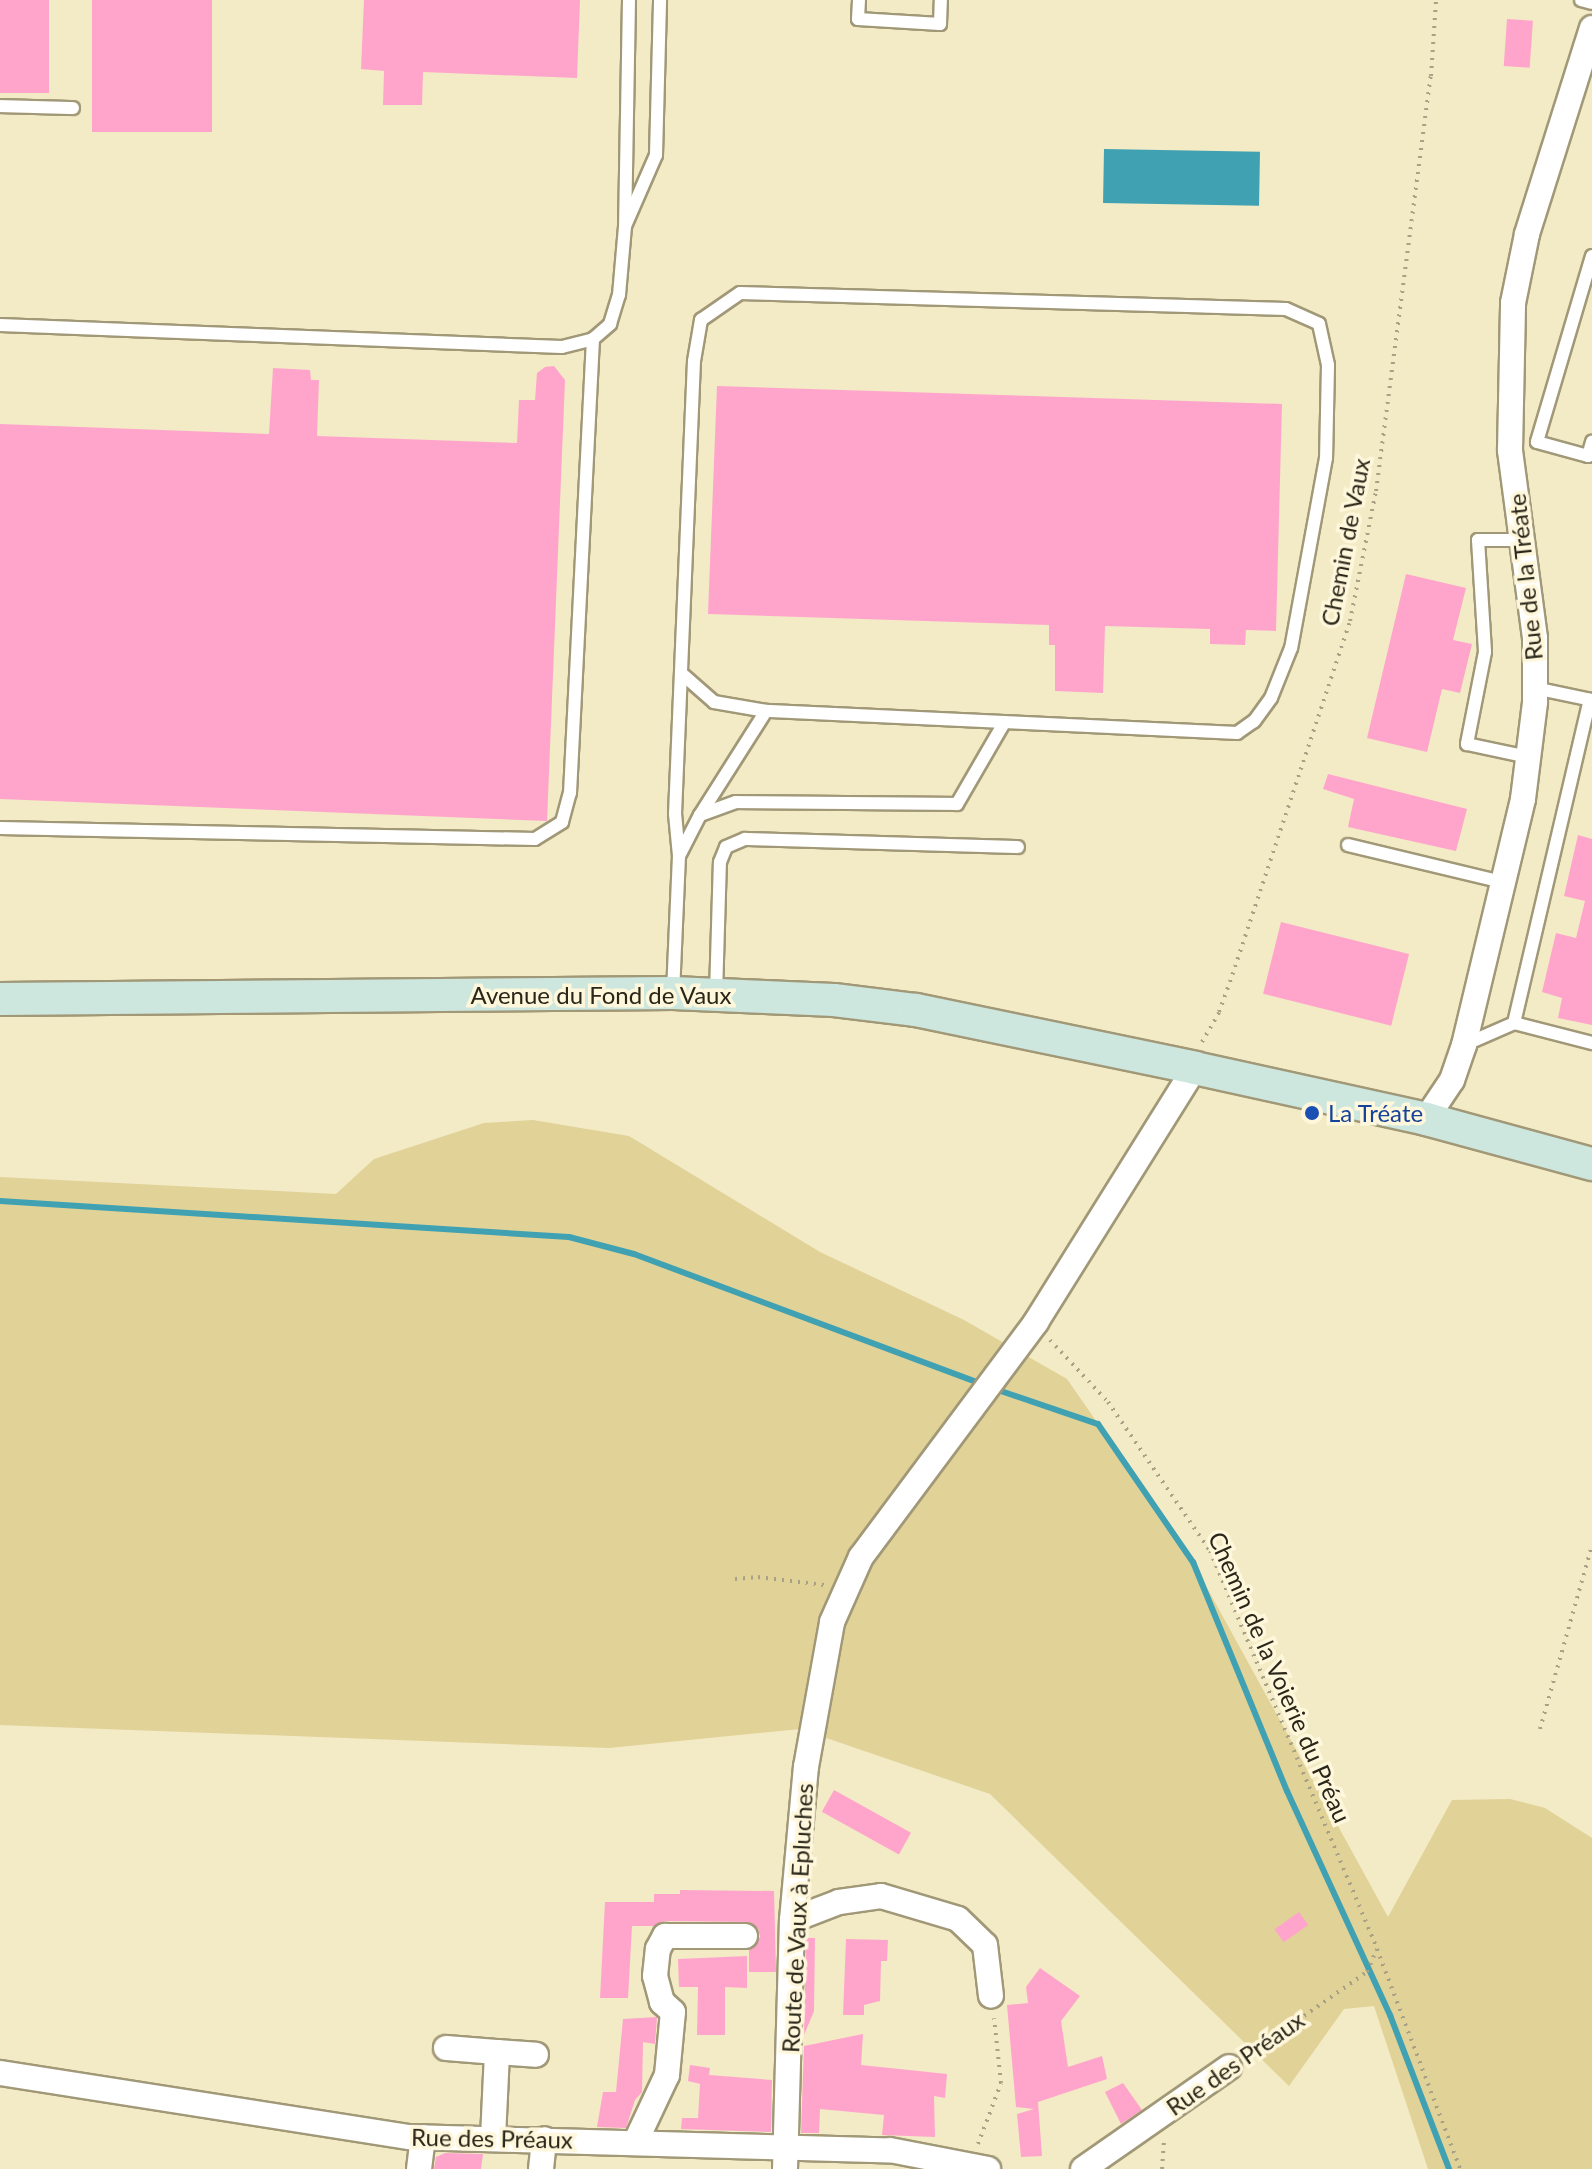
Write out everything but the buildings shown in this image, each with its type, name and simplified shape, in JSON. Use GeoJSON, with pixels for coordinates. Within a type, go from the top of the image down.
{"type":"FeatureCollection","features":[{"type":"Feature","properties":{"kind":"street","name":"Rue de la Tréate"},"geometry":{"type":"LineString","coordinates":[[1426,1119],[1452,1080],[1464,1045],[1523,799],[1535,688],[1535,638],[1510,450],[1513,303],[1527,234],[1592,28]]}},
{"type":"Feature","properties":{"kind":"street","name":"Avenue du Fond de Vaux"},"geometry":{"type":"LineString","coordinates":[[0,999],[673,993],[834,1000],[916,1010],[1195,1068],[1426,1119],[1592,1164]]}},
{"type":"Feature","properties":{"kind":"street","name":"Route de Vaux à Epluches"},"geometry":{"type":"LineString","coordinates":[[786,2159],[792,1920],[806,1767],[832,1622],[861,1557],[1036,1322],[1195,1068]]}},
{"type":"Feature","properties":{"kind":"street"},"geometry":{"type":"LineString","coordinates":[[792,1920],[839,1902],[881,1896],[958,1919],[985,1945],[991,1996]]}},
{"type":"Feature","properties":{"kind":"street"},"geometry":{"type":"LineString","coordinates":[[635,2143],[667,2075],[673,2012],[662,2002],[655,1976],[658,1949],[665,1936],[745,1936]]}},
{"type":"Feature","properties":{"kind":"street"},"geometry":{"type":"LineString","coordinates":[[446,2048],[536,2055]]}},
{"type":"Feature","properties":{"kind":"street"},"geometry":{"type":"LineString","coordinates":[[493,2138],[497,2052]]}},
{"type":"Feature","properties":{"kind":"street","name":"Rue des Préaux"},"geometry":{"type":"LineString","coordinates":[[1083,2169],[1229,2067]]}},
{"type":"Feature","properties":{"kind":"street","name":"Rue des Préaux"},"geometry":{"type":"LineString","coordinates":[[0,2073],[423,2137],[635,2143],[786,2159],[818,2159],[890,2150],[980,2163]]}},
{"type":"Feature","properties":{"kind":"street"},"geometry":{"type":"LineString","coordinates":[[419,2169],[423,2137]]}},
{"type":"Feature","properties":{"kind":"street"},"geometry":{"type":"LineString","coordinates":[[541,2169],[544,2139]]}},
{"type":"Feature","properties":{"kind":"lane"},"geometry":{"type":"LineString","coordinates":[[0,325],[562,347],[593,339],[610,324],[619,295],[625,226],[629,0]]}},
{"type":"Feature","properties":{"kind":"lane"},"geometry":{"type":"LineString","coordinates":[[625,226],[656,155],[660,0]]}},
{"type":"Feature","properties":{"kind":"lane"},"geometry":{"type":"LineString","coordinates":[[859,0],[858,19],[940,24],[941,0]]}},
{"type":"Feature","properties":{"kind":"lane"},"geometry":{"type":"LineString","coordinates":[[1581,0],[1592,3]]}},
{"type":"Feature","properties":{"kind":"lane"},"geometry":{"type":"LineString","coordinates":[[0,106],[73,108]]}},
{"type":"Feature","properties":{"kind":"lane"},"geometry":{"type":"LineString","coordinates":[[1537,442],[1592,256]]}},
{"type":"Feature","properties":{"kind":"lane"},"geometry":{"type":"LineString","coordinates":[[673,993],[679,856],[675,814],[694,361],[701,320],[740,293],[1286,309],[1319,324],[1328,365],[1326,458],[1291,648],[1271,698],[1254,721],[1237,733],[766,711],[714,702],[681,673]]}},
{"type":"Feature","properties":{"kind":"lane"},"geometry":{"type":"LineString","coordinates":[[0,828],[535,839],[562,822],[570,793],[593,339]]}},
{"type":"Feature","properties":{"kind":"lane"},"geometry":{"type":"LineString","coordinates":[[1510,450],[1537,442],[1588,456],[1592,442]]}},
{"type":"Feature","properties":{"kind":"lane"},"geometry":{"type":"LineString","coordinates":[[1522,540],[1478,540],[1485,652],[1467,744],[1528,757]]}},
{"type":"Feature","properties":{"kind":"lane"},"geometry":{"type":"LineString","coordinates":[[1514,1023],[1591,700],[1535,688]]}},
{"type":"Feature","properties":{"kind":"lane"},"geometry":{"type":"LineString","coordinates":[[679,856],[700,815],[766,711]]}},
{"type":"Feature","properties":{"kind":"lane"},"geometry":{"type":"LineString","coordinates":[[700,815],[736,802],[957,804],[1004,723]]}},
{"type":"Feature","properties":{"kind":"lane"},"geometry":{"type":"LineString","coordinates":[[716,994],[720,862],[726,847],[745,839],[1018,847]]}},
{"type":"Feature","properties":{"kind":"lane"},"geometry":{"type":"LineString","coordinates":[[1348,845],[1502,882]]}},
{"type":"Feature","properties":{"kind":"lane"},"geometry":{"type":"LineString","coordinates":[[1464,1045],[1514,1023],[1592,1043]]}},
{"type":"Feature","properties":{"kind":"path","name":"Chemin de Vaux"},"geometry":{"type":"LineString","coordinates":[[1195,1068],[1201,1043],[1219,1012],[1230,982],[1350,621],[1376,491],[1431,76],[1436,0]]}},
{"type":"Feature","properties":{"kind":"path","name":"Chemin de la Voierie du Préau"},"geometry":{"type":"LineString","coordinates":[[1036,1322],[1108,1402],[1210,1551],[1377,1949],[1460,2169]]}},
{"type":"Feature","properties":{"kind":"path"},"geometry":{"type":"LineString","coordinates":[[1540,1729],[1592,1545]]}},
{"type":"Feature","properties":{"kind":"path"},"geometry":{"type":"LineString","coordinates":[[735,1579],[758,1577],[847,1587]]}},
{"type":"Feature","properties":{"kind":"path","name":"Rue des Préaux"},"geometry":{"type":"LineString","coordinates":[[1229,2067],[1367,1972],[1377,1949]]}},
{"type":"Feature","properties":{"kind":"path"},"geometry":{"type":"LineString","coordinates":[[980,2163],[1001,2083],[991,1996]]}},
{"type":"Feature","properties":{"kind":"shaded area"},"geometry":{"type":"Polygon","coordinates":[[[533,1120],[629,1136],[820,1252],[964,1320],[1067,1379],[1189,1555],[1388,1917],[1452,1800],[1510,1799],[1545,1808],[1592,1838],[1592,2169],[1428,2169],[1374,2006],[1344,2009],[1289,2086],[990,1794],[800,1729],[609,1748],[0,1725],[0,1177],[336,1194],[374,1159],[484,1123],[533,1120]]]}},
{"type":"Feature","properties":{"kind":"water"},"geometry":{"type":"Polygon","coordinates":[[[1104,149],[1260,152],[1259,206],[1103,203],[1104,149]]]}},
{"type":"Feature","properties":{"kind":"waterway"},"geometry":{"type":"LineString","coordinates":[[0,1201],[569,1237],[634,1254],[982,1384]]}},
{"type":"Feature","properties":{"kind":"waterway"},"geometry":{"type":"LineString","coordinates":[[992,1388],[1098,1424],[1193,1562],[1287,1791],[1390,2015],[1449,2169]]}},
{"type":"Feature","properties":{"kind":"place","name":"La Tréate"},"geometry":{"type":"Point","coordinates":[1312,1113]}}]}
